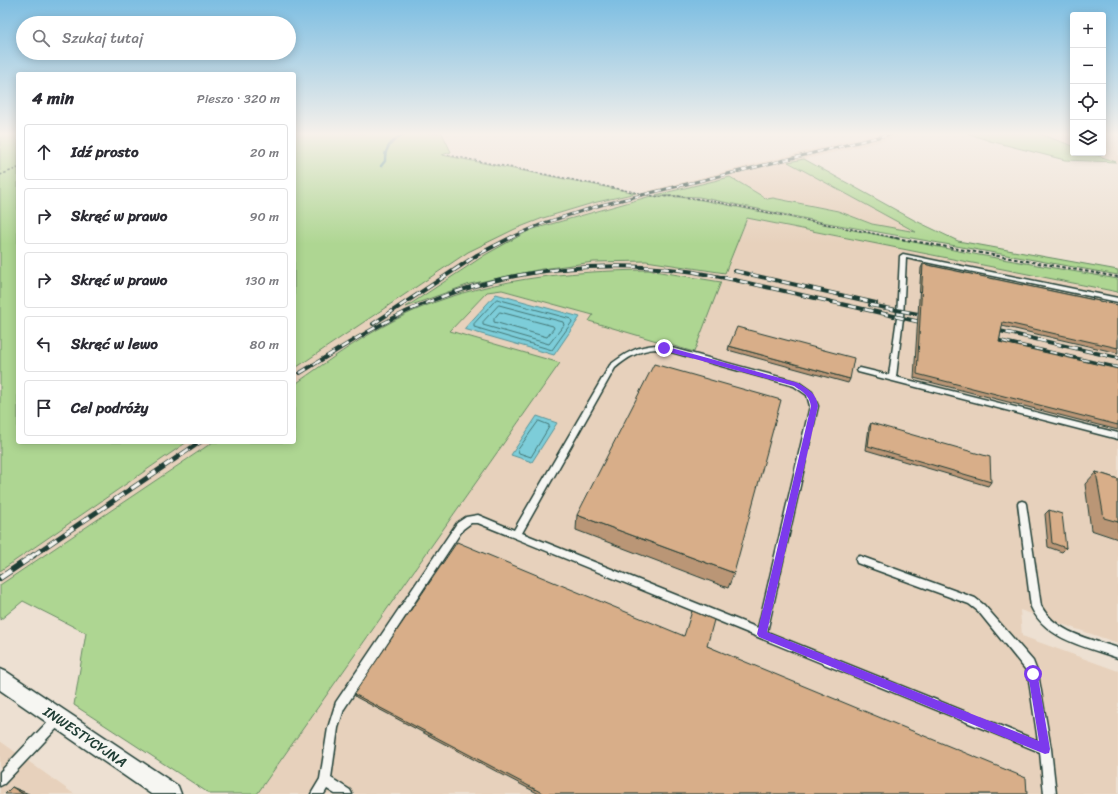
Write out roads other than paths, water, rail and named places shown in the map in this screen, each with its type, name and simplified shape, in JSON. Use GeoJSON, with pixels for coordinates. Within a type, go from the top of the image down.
{"type":"FeatureCollection","features":[{"type":"Feature","properties":{"kind":"street","name":"INWESTYCYJNA"},"geometry":{"type":"LineString","coordinates":[[0,679],[170,794]]}},
{"type":"Feature","properties":{"kind":"lane"},"geometry":{"type":"LineString","coordinates":[[892,378],[900,318],[903,256],[1118,300]]}},
{"type":"Feature","properties":{"kind":"lane"},"geometry":{"type":"LineString","coordinates":[[516,535],[612,367],[629,354],[646,347],[664,348],[796,384],[810,394],[814,406],[762,634]]}},
{"type":"Feature","properties":{"kind":"lane"},"geometry":{"type":"LineString","coordinates":[[860,370],[1118,436]]}},
{"type":"Feature","properties":{"kind":"lane"},"geometry":{"type":"LineString","coordinates":[[1022,504],[1038,614],[1055,630],[1118,653]]}},
{"type":"Feature","properties":{"kind":"lane"},"geometry":{"type":"LineString","coordinates":[[317,794],[325,781],[333,728],[340,706],[460,526],[469,520],[478,519],[1045,749]]}},
{"type":"Feature","properties":{"kind":"lane"},"geometry":{"type":"LineString","coordinates":[[860,560],[972,600],[981,608],[1029,665],[1033,674],[1045,749],[1050,794]]}},
{"type":"Feature","properties":{"kind":"lane"},"geometry":{"type":"LineString","coordinates":[[0,780],[58,719]]}},
{"type":"Feature","properties":{"kind":"lane"},"geometry":{"type":"LineString","coordinates":[[325,781],[346,794]]}},
{"type":"Feature","properties":{"kind":"water"},"geometry":{"type":"Polygon","coordinates":[[[496,294],[580,317],[554,355],[464,329],[496,294]]]}},
{"type":"Feature","properties":{"kind":"water"},"geometry":{"type":"Polygon","coordinates":[[[537,416],[557,423],[532,462],[511,455],[537,416]]]}},
{"type":"Feature","properties":{"kind":"railway"},"geometry":{"type":"LineString","coordinates":[[510,238],[544,223],[601,205],[744,170]]}},
{"type":"Feature","properties":{"kind":"railway"},"geometry":{"type":"LineString","coordinates":[[373,324],[477,255],[510,238]]}},
{"type":"Feature","properties":{"kind":"railway"},"geometry":{"type":"LineString","coordinates":[[300,373],[383,323],[418,306],[466,288],[497,280],[560,269],[624,266],[708,274],[929,324]]}},
{"type":"Feature","properties":{"kind":"railway"},"geometry":{"type":"LineString","coordinates":[[735,271],[876,303]]}},
{"type":"Feature","properties":{"kind":"railway"},"geometry":{"type":"LineString","coordinates":[[870,305],[929,316]]}},
{"type":"Feature","properties":{"kind":"railway"},"geometry":{"type":"LineString","coordinates":[[991,329],[1118,358]]}},
{"type":"Feature","properties":{"kind":"railway"},"geometry":{"type":"LineString","coordinates":[[987,338],[1118,368]]}},
{"type":"Feature","properties":{"kind":"railway"},"geometry":{"type":"LineString","coordinates":[[32,556],[197,444]]}},
{"type":"Feature","properties":{"kind":"railway"},"geometry":{"type":"LineString","coordinates":[[0,578],[34,555]]}}]}
